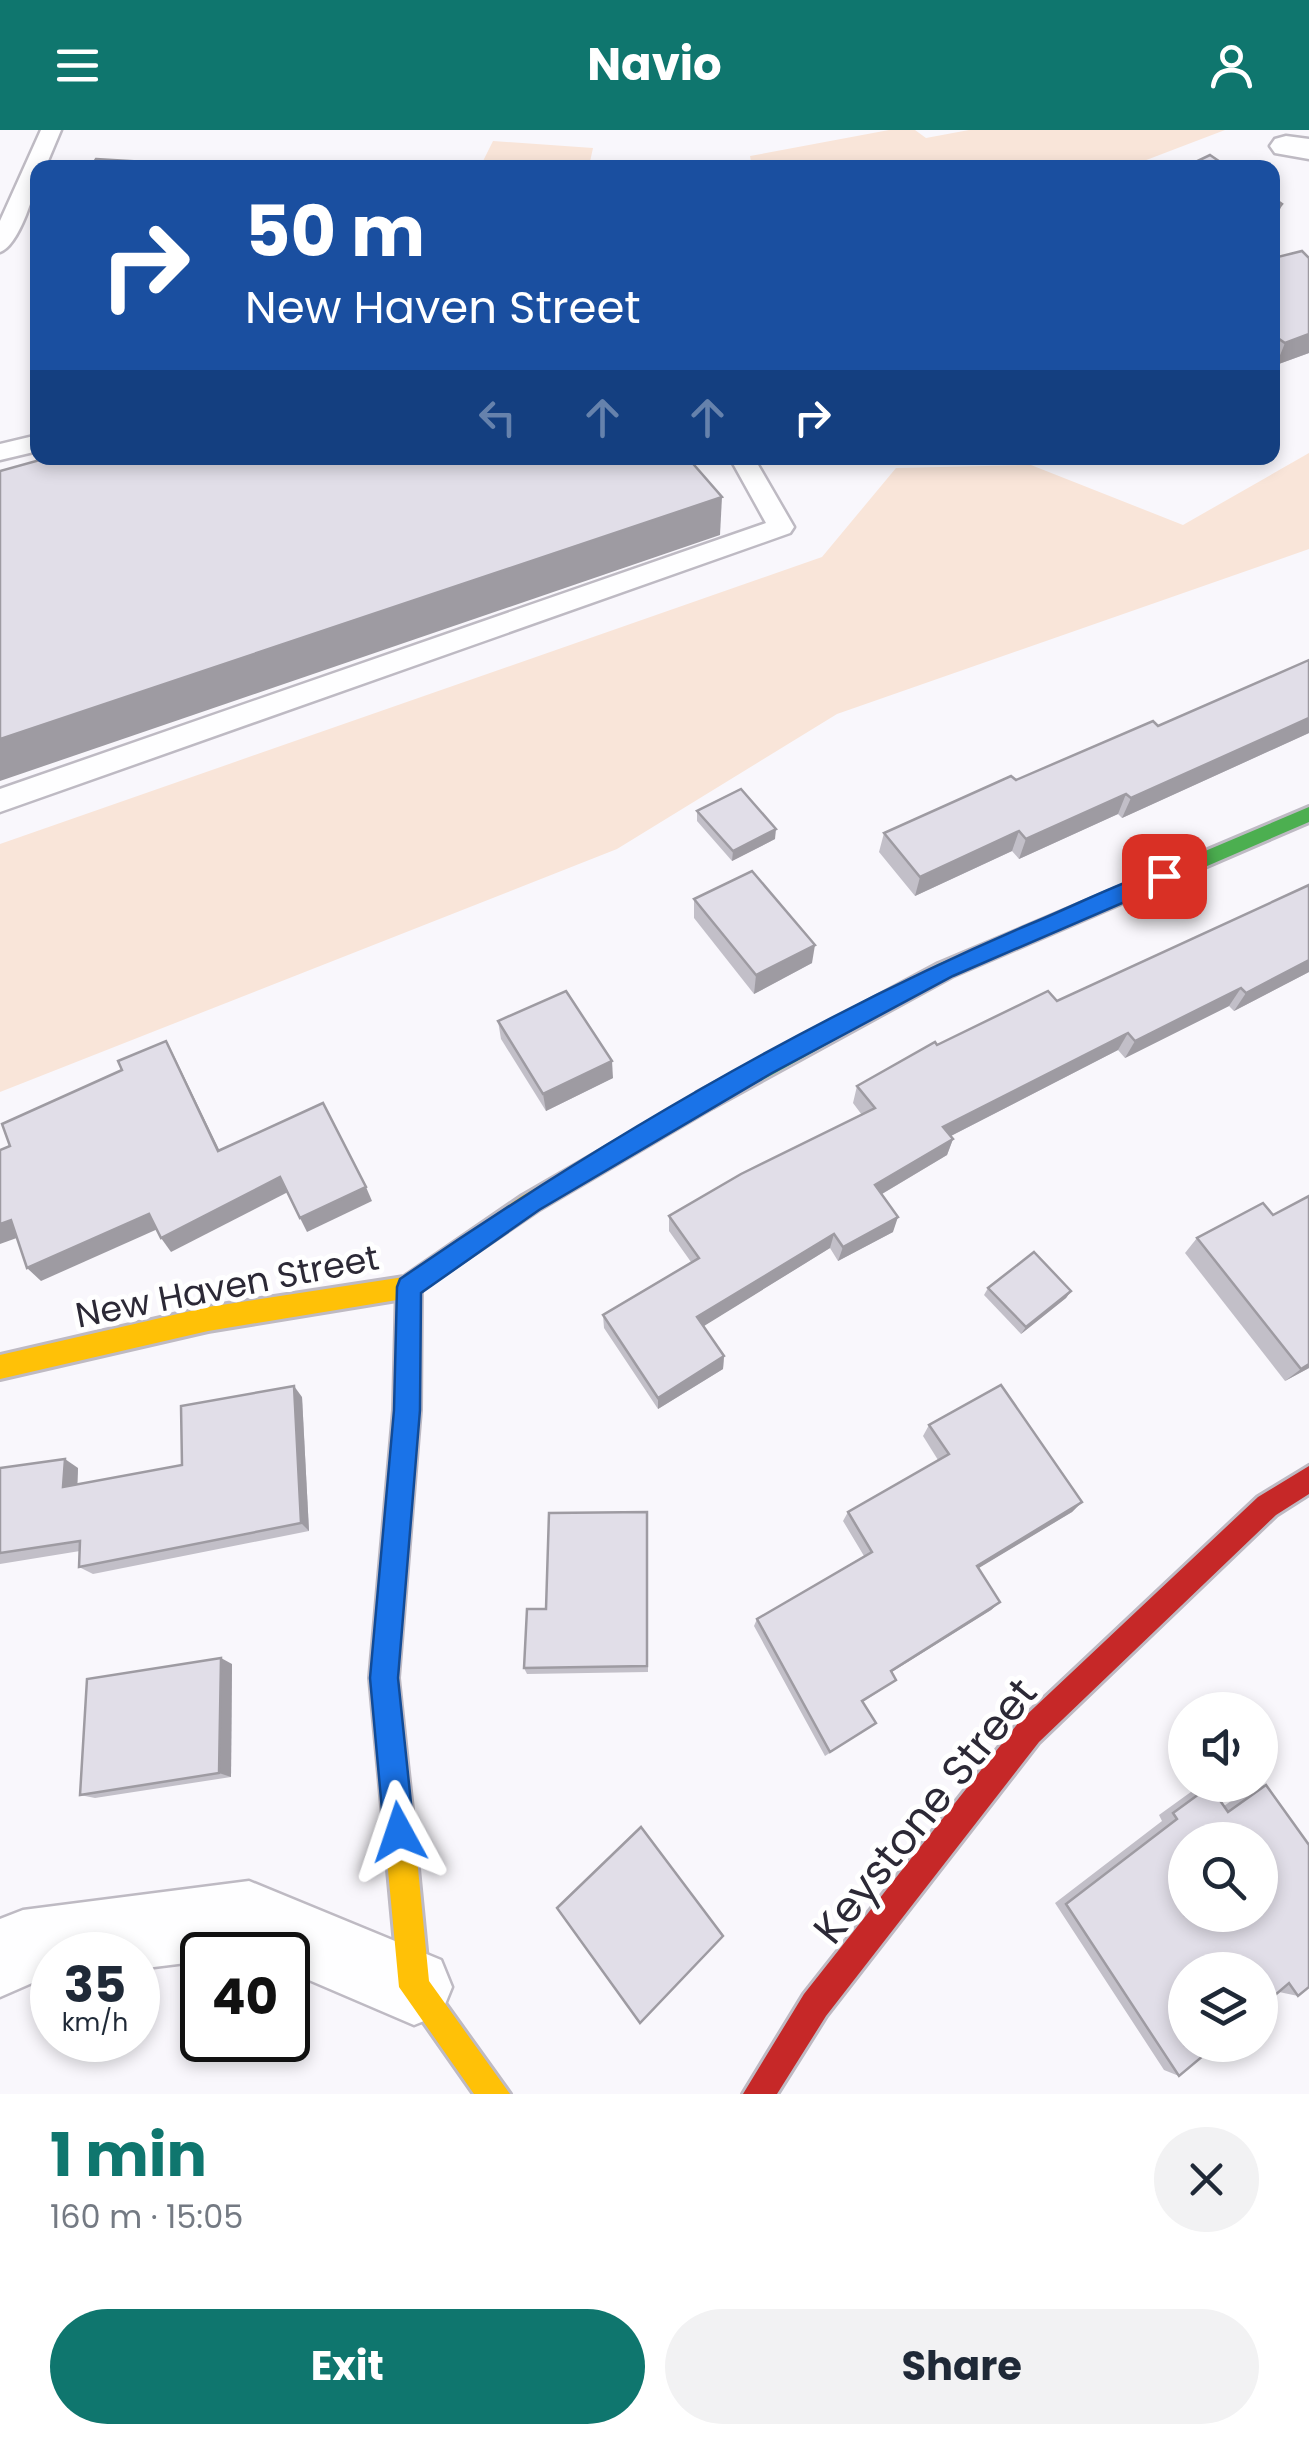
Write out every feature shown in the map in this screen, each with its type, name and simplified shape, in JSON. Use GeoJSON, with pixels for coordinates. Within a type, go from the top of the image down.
{"type":"FeatureCollection","features":[{"type":"Feature","properties":{"kind":"street","name":"New Haven Street"},"geometry":{"type":"LineString","coordinates":[[0,1367],[208,1319],[409,1287],[530,1203],[764,1066],[945,970],[1309,814]]}},
{"type":"Feature","properties":{"kind":"street"},"geometry":{"type":"LineString","coordinates":[[409,1287],[407,1410],[384,1678],[414,1986],[494,2094]]}},
{"type":"Feature","properties":{"kind":"street","name":"Keystone Street"},"geometry":{"type":"LineString","coordinates":[[760,2094],[815,2004],[1029,1732],[1267,1506],[1309,1479]]}},
{"type":"Feature","properties":{"kind":"street"},"geometry":{"type":"LineString","coordinates":[[0,1960],[24,1947],[249,1918],[414,1986]]}},
{"type":"Feature","properties":{"kind":"lane"},"geometry":{"type":"LineString","coordinates":[[38,160],[51,130]]}},
{"type":"Feature","properties":{"kind":"lane"},"geometry":{"type":"LineString","coordinates":[[0,245],[30,177]]}},
{"type":"Feature","properties":{"kind":"lane"},"geometry":{"type":"LineString","coordinates":[[0,452],[30,445]]}},
{"type":"Feature","properties":{"kind":"lane"},"geometry":{"type":"LineString","coordinates":[[0,801],[781,528],[746,465]]}},
{"type":"Feature","properties":{"kind":"shaded area"},"geometry":{"type":"Polygon","coordinates":[[[889,130],[915,130],[926,138],[969,130],[1225,130],[1146,160],[751,160],[750,156],[889,130]]]}},
{"type":"Feature","properties":{"kind":"shaded area"},"geometry":{"type":"Polygon","coordinates":[[[493,141],[593,148],[590,160],[484,160],[493,141]]]}},
{"type":"Feature","properties":{"kind":"shaded area"},"geometry":{"type":"Polygon","coordinates":[[[1309,453],[1309,549],[837,714],[617,849],[0,1092],[0,844],[822,557],[896,468],[1031,465],[1183,525],[1309,453]]]}},
{"type":"Feature","properties":{"kind":"building"},"geometry":{"type":"Polygon","coordinates":[[[1302,251],[1309,258],[1309,334],[1285,343],[1280,340],[1280,256],[1302,251]]]}},
{"type":"Feature","properties":{"kind":"building"},"geometry":{"type":"Polygon","coordinates":[[[30,463],[694,465],[722,497],[0,739],[0,471],[30,463]]]}},
{"type":"Feature","properties":{"kind":"building"},"geometry":{"type":"Polygon","coordinates":[[[1309,660],[1309,718],[1131,798],[1126,794],[1026,839],[1019,831],[920,877],[884,833],[1011,776],[1016,780],[1153,721],[1158,726],[1309,660]]]}},
{"type":"Feature","properties":{"kind":"building"},"geometry":{"type":"Polygon","coordinates":[[[741,789],[776,829],[733,851],[697,811],[741,789]]]}},
{"type":"Feature","properties":{"kind":"building"},"geometry":{"type":"Polygon","coordinates":[[[752,871],[815,945],[756,975],[694,899],[752,871]]]}},
{"type":"Feature","properties":{"kind":"building"},"geometry":{"type":"Polygon","coordinates":[[[1309,885],[1309,960],[1246,993],[1241,988],[1135,1041],[1128,1033],[943,1127],[953,1139],[875,1185],[898,1217],[843,1247],[834,1234],[697,1317],[724,1356],[658,1398],[603,1315],[699,1258],[669,1216],[741,1174],[875,1108],[857,1086],[935,1042],[937,1045],[1048,991],[1057,1001],[1309,885]]]}},
{"type":"Feature","properties":{"kind":"building"},"geometry":{"type":"Polygon","coordinates":[[[566,991],[612,1061],[543,1094],[498,1021],[566,991]]]}},
{"type":"Feature","properties":{"kind":"building"},"geometry":{"type":"Polygon","coordinates":[[[166,1041],[218,1151],[323,1103],[366,1187],[300,1218],[280,1177],[161,1238],[149,1214],[27,1268],[11,1220],[0,1224],[0,1150],[10,1146],[2,1124],[122,1070],[118,1061],[166,1041]]]}},
{"type":"Feature","properties":{"kind":"building"},"geometry":{"type":"Polygon","coordinates":[[[1309,1196],[1309,1364],[1301,1369],[1197,1238],[1263,1203],[1273,1215],[1309,1196]]]}},
{"type":"Feature","properties":{"kind":"building"},"geometry":{"type":"Polygon","coordinates":[[[1034,1252],[1071,1291],[1026,1327],[988,1288],[1034,1252]]]}},
{"type":"Feature","properties":{"kind":"building"},"geometry":{"type":"Polygon","coordinates":[[[1001,1385],[1082,1502],[977,1566],[1000,1602],[891,1671],[896,1680],[862,1701],[876,1723],[830,1752],[757,1619],[872,1552],[848,1512],[949,1454],[929,1425],[1001,1385]]]}},
{"type":"Feature","properties":{"kind":"building"},"geometry":{"type":"Polygon","coordinates":[[[294,1386],[301,1523],[79,1567],[80,1541],[0,1553],[0,1468],[65,1459],[63,1487],[182,1465],[181,1406],[294,1386]]]}},
{"type":"Feature","properties":{"kind":"building"},"geometry":{"type":"Polygon","coordinates":[[[647,1512],[647,1666],[524,1668],[527,1609],[546,1609],[549,1513],[647,1512]]]}},
{"type":"Feature","properties":{"kind":"building"},"geometry":{"type":"Polygon","coordinates":[[[221,1658],[219,1773],[80,1795],[87,1679],[221,1658]]]}},
{"type":"Feature","properties":{"kind":"building"},"geometry":{"type":"Polygon","coordinates":[[[1188,1802],[1221,1802],[1228,1812],[1242,1802],[1278,1802],[1309,1845],[1309,1987],[1298,1996],[1289,1983],[1278,1992],[1278,1952],[1168,1952],[1168,2059],[1066,1904],[1168,1826],[1168,1932],[1278,1932],[1278,1822],[1173,1822],[1177,1819],[1173,1813],[1188,1802]]]}},
{"type":"Feature","properties":{"kind":"building"},"geometry":{"type":"Polygon","coordinates":[[[641,1827],[723,1936],[640,2023],[557,1908],[641,1827]]]}},
{"type":"Feature","properties":{"kind":"building"},"geometry":{"type":"Polygon","coordinates":[[[1170,2062],[1196,2062],[1179,2076],[1170,2062]]]}},
{"type":"Feature","properties":{"kind":"traffic: fast"},"geometry":{"type":"LineString","coordinates":[[705,1100],[945,970],[1309,814]]}},
{"type":"Feature","properties":{"kind":"traffic: fast"},"geometry":{"type":"LineString","coordinates":[[400,1838],[384,1678],[407,1410],[409,1287]]}},
{"type":"Feature","properties":{"kind":"traffic: slow"},"geometry":{"type":"LineString","coordinates":[[0,1367],[208,1319],[409,1287],[530,1203],[705,1100]]}},
{"type":"Feature","properties":{"kind":"traffic: slow"},"geometry":{"type":"LineString","coordinates":[[400,1838],[414,1987],[494,2094]]}},
{"type":"Feature","properties":{"kind":"traffic: jam"},"geometry":{"type":"LineString","coordinates":[[759,2094],[815,2005],[1029,1732],[1267,1506],[1309,1479]]}},
{"type":"Feature","properties":{"kind":"route"},"geometry":{"type":"LineString","coordinates":[[399,1832],[384,1678],[407,1410],[409,1287],[530,1203],[764,1066],[945,970],[1164,876]]}}]}
